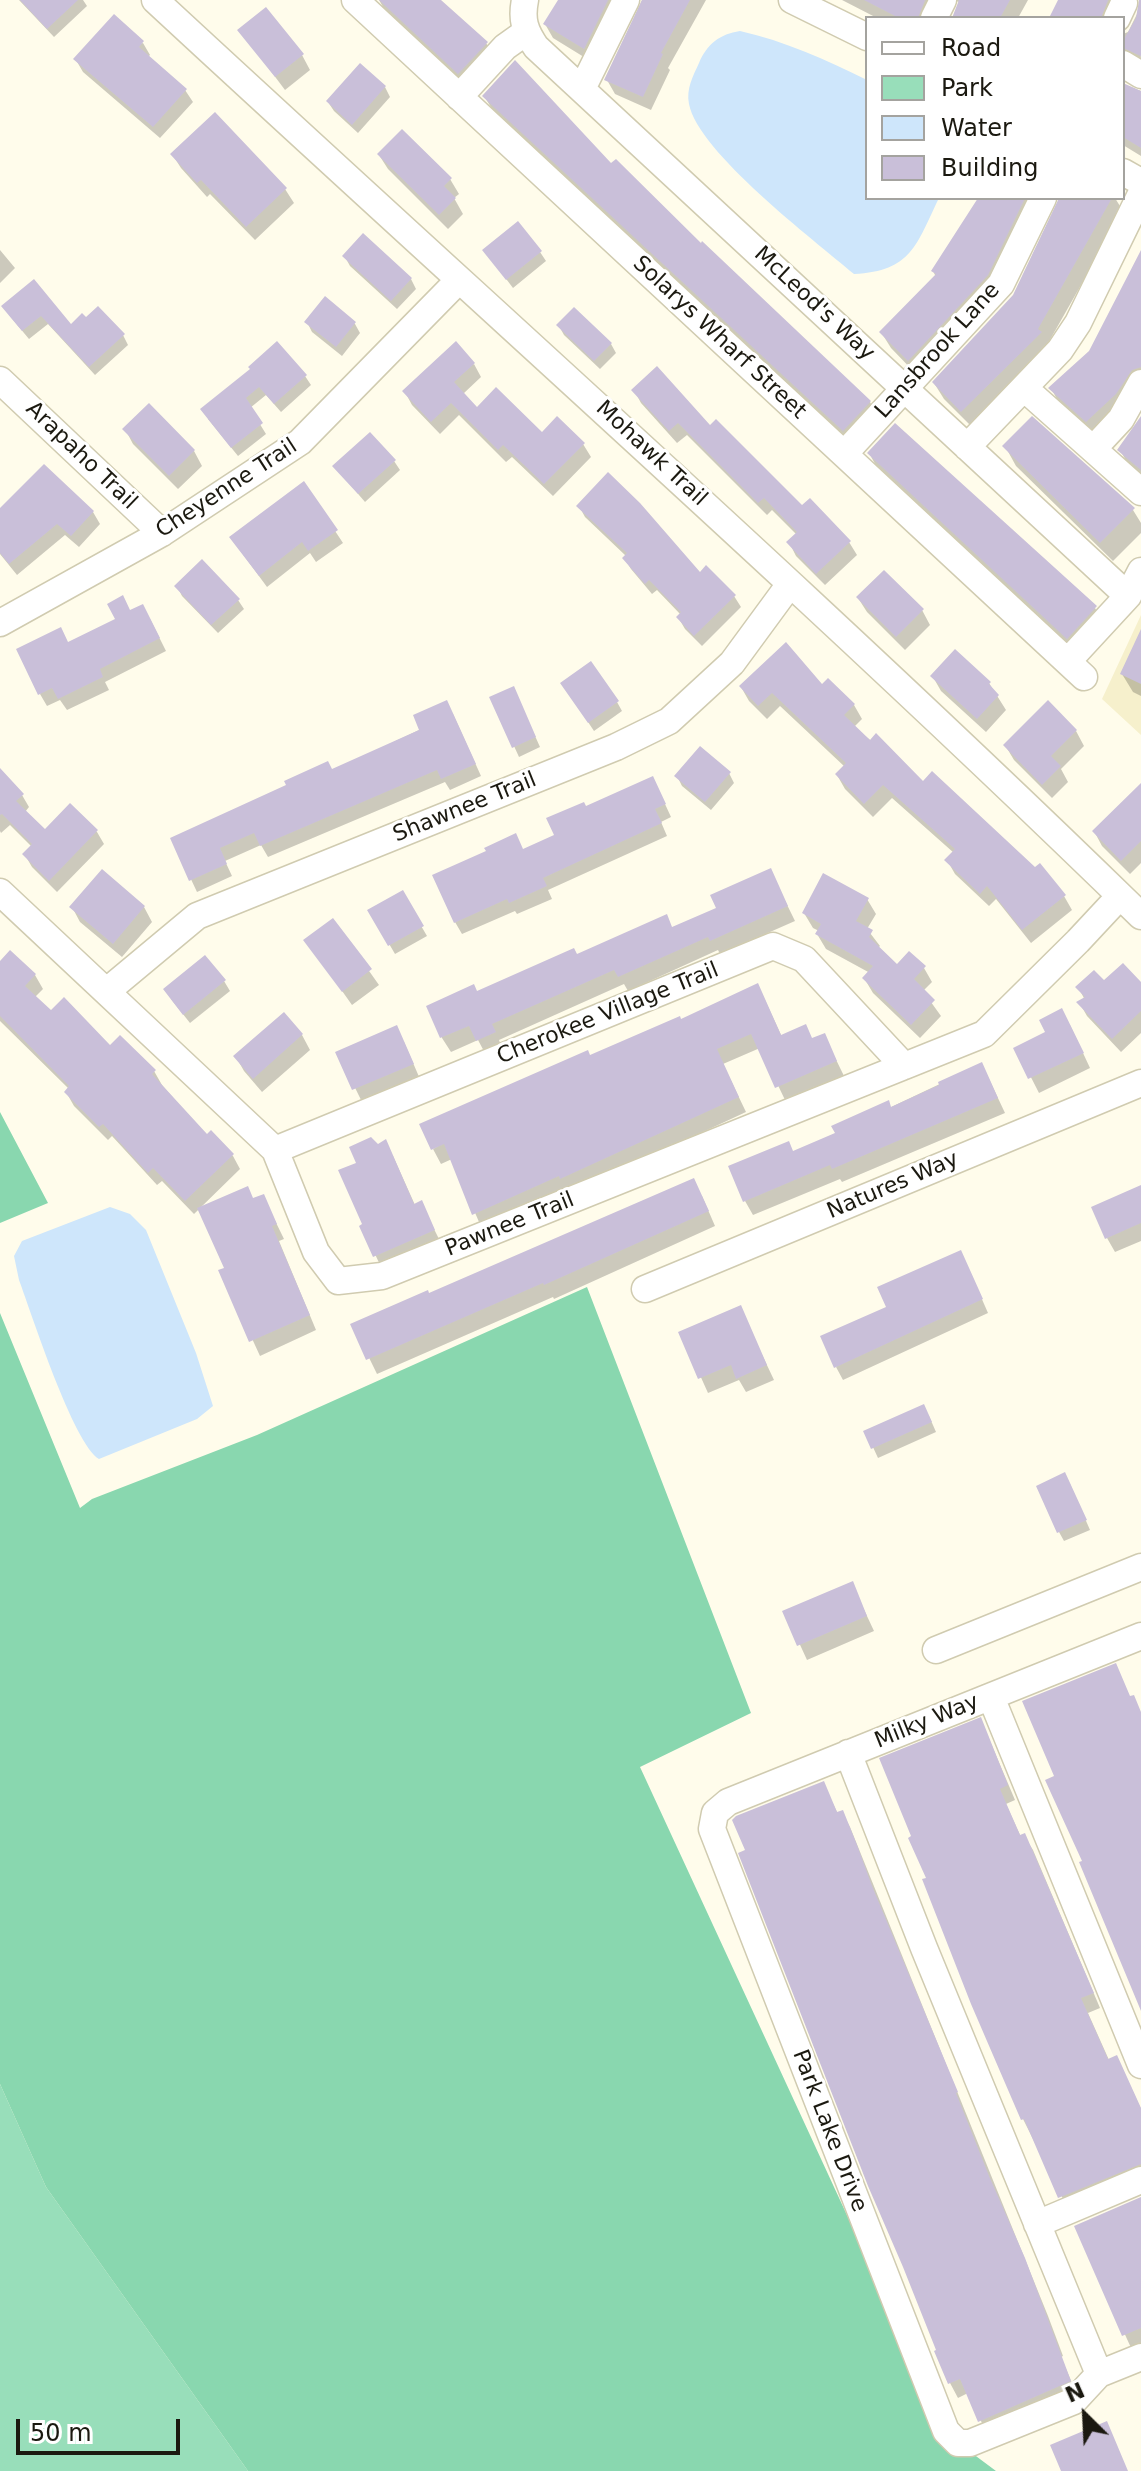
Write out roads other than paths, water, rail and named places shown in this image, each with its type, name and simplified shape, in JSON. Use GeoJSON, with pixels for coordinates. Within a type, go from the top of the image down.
{"type":"FeatureCollection","features":[{"type":"Feature","properties":{"kind":"street","name":"Mohawk Trail"},"geometry":{"type":"LineString","coordinates":[[155,0],[458,281],[609,414],[1141,916]]}},
{"type":"Feature","properties":{"kind":"street","name":"Solarys Wharf Street"},"geometry":{"type":"LineString","coordinates":[[355,0],[1076,669],[1128,596]]}},
{"type":"Feature","properties":{"kind":"street"},"geometry":{"type":"LineString","coordinates":[[459,97],[505,47],[526,32],[522,17],[525,0]]}},
{"type":"Feature","properties":{"kind":"street"},"geometry":{"type":"LineString","coordinates":[[582,89],[626,0]]}},
{"type":"Feature","properties":{"kind":"street"},"geometry":{"type":"LineString","coordinates":[[792,0],[865,36]]}},
{"type":"Feature","properties":{"kind":"street","name":"McLeod's Way"},"geometry":{"type":"LineString","coordinates":[[526,32],[536,47],[1128,596]]}},
{"type":"Feature","properties":{"kind":"street"},"geometry":{"type":"LineString","coordinates":[[967,447],[1060,350],[1078,323],[1141,194]]}},
{"type":"Feature","properties":{"kind":"street","name":"Lansbrook Lane"},"geometry":{"type":"LineString","coordinates":[[844,454],[1001,284],[1042,200]]}},
{"type":"Feature","properties":{"kind":"street","name":"Cheyenne Trail"},"geometry":{"type":"LineString","coordinates":[[0,623],[162,533],[300,442],[458,281]]}},
{"type":"Feature","properties":{"kind":"street","name":"Arapaho Trail"},"geometry":{"type":"LineString","coordinates":[[0,380],[162,533]]}},
{"type":"Feature","properties":{"kind":"street"},"geometry":{"type":"LineString","coordinates":[[1093,449],[1121,419],[1141,383]]}},
{"type":"Feature","properties":{"kind":"street"},"geometry":{"type":"LineString","coordinates":[[1024,388],[1141,492]]}},
{"type":"Feature","properties":{"kind":"street"},"geometry":{"type":"LineString","coordinates":[[1128,596],[1141,571]]}},
{"type":"Feature","properties":{"kind":"street","name":"Shawnee Trail"},"geometry":{"type":"LineString","coordinates":[[107,991],[197,916],[616,747],[669,721],[732,663],[790,584]]}},
{"type":"Feature","properties":{"kind":"street","name":"Pawnee Trail"},"geometry":{"type":"LineString","coordinates":[[0,892],[275,1150],[316,1252],[338,1281],[382,1276],[984,1034],[1120,896]]}},
{"type":"Feature","properties":{"kind":"street","name":"Cherokee Village Trail"},"geometry":{"type":"LineString","coordinates":[[275,1150],[773,946],[804,959],[904,1066]]}},
{"type":"Feature","properties":{"kind":"street","name":"Natures Way"},"geometry":{"type":"LineString","coordinates":[[645,1289],[1141,1083]]}},
{"type":"Feature","properties":{"kind":"street"},"geometry":{"type":"LineString","coordinates":[[936,1650],[1141,1567]]}},
{"type":"Feature","properties":{"kind":"street","name":"Milky Way"},"geometry":{"type":"LineString","coordinates":[[715,1813],[728,1802],[848,1753],[1140,1640]]}},
{"type":"Feature","properties":{"kind":"street"},"geometry":{"type":"LineString","coordinates":[[991,1697],[1141,2065]]}},
{"type":"Feature","properties":{"kind":"street"},"geometry":{"type":"LineString","coordinates":[[848,1753],[1099,2374],[1141,2357]]}},
{"type":"Feature","properties":{"kind":"street","name":"Park Lake Drive"},"geometry":{"type":"LineString","coordinates":[[715,1813],[712,1829],[946,2431],[958,2443],[970,2443],[1074,2401],[1099,2374]]}},
{"type":"Feature","properties":{"kind":"street"},"geometry":{"type":"LineString","coordinates":[[1037,2224],[1141,2180]]}},
{"type":"Feature","properties":{"kind":"water"},"geometry":{"type":"Polygon","coordinates":[[[740,31],[757,35],[821,58],[865,79],[865,200],[938,200],[917,242],[900,261],[873,272],[854,274],[760,194],[713,146],[697,124],[688,93],[706,50],[726,35],[740,31]]]}},
{"type":"Feature","properties":{"kind":"water"},"geometry":{"type":"Polygon","coordinates":[[[110,1207],[130,1214],[146,1230],[196,1353],[213,1406],[197,1419],[99,1459],[77,1429],[66,1405],[19,1280],[14,1256],[22,1241],[110,1207]]]}}]}
